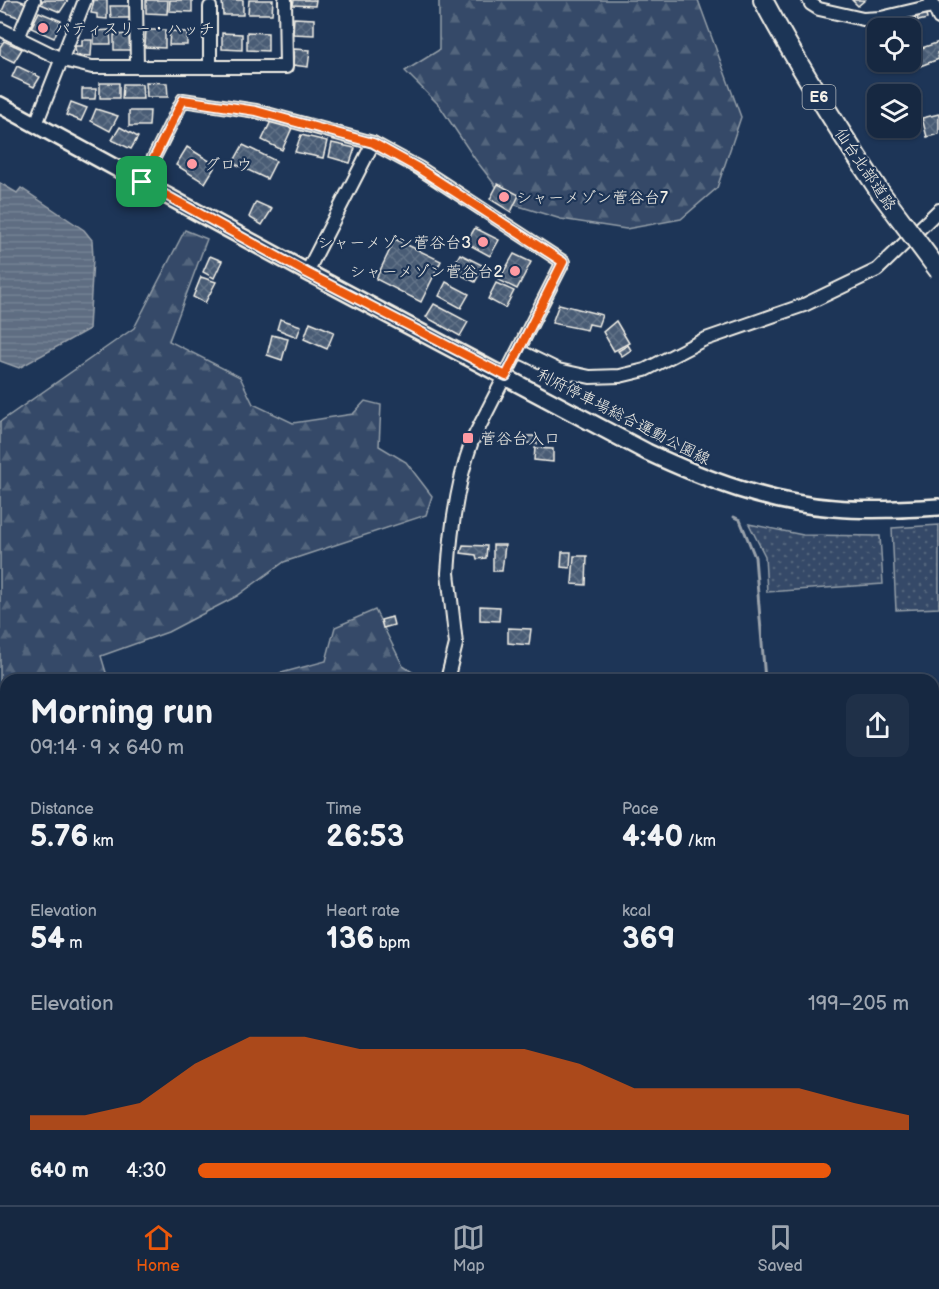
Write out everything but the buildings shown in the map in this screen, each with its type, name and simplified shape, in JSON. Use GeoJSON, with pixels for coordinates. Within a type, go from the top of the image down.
{"type":"FeatureCollection","features":[{"type":"Feature","properties":{"kind":"highway","name":"仙台北部道路"},"geometry":{"type":"LineString","coordinates":[[763,0],[789,50],[842,135],[880,192],[939,271]]}},
{"type":"Feature","properties":{"kind":"main road","name":"利府停車場総合運動公園線"},"geometry":{"type":"LineString","coordinates":[[0,105],[307,273],[647,452],[721,484],[797,504],[834,508],[883,510],[939,507]]}},
{"type":"Feature","properties":{"kind":"street"},"geometry":{"type":"LineString","coordinates":[[18,38],[34,0]]}},
{"type":"Feature","properties":{"kind":"street"},"geometry":{"type":"LineString","coordinates":[[36,124],[85,0]]}},
{"type":"Feature","properties":{"kind":"street"},"geometry":{"type":"LineString","coordinates":[[136,0],[137,67]]}},
{"type":"Feature","properties":{"kind":"street"},"geometry":{"type":"LineString","coordinates":[[0,29],[63,60],[92,67],[286,67],[285,0]]}},
{"type":"Feature","properties":{"kind":"street"},"geometry":{"type":"LineString","coordinates":[[809,0],[819,9],[863,19],[881,18],[932,3],[939,18]]}},
{"type":"Feature","properties":{"kind":"street"},"geometry":{"type":"LineString","coordinates":[[210,7],[210,67]]}},
{"type":"Feature","properties":{"kind":"street"},"geometry":{"type":"LineString","coordinates":[[142,182],[183,100],[256,111],[373,143],[418,168],[563,262],[472,441],[456,506],[448,573],[456,644],[448,674]]}},
{"type":"Feature","properties":{"kind":"street"},"geometry":{"type":"LineString","coordinates":[[307,273],[373,143]]}},
{"type":"Feature","properties":{"kind":"street"},"geometry":{"type":"LineString","coordinates":[[519,351],[558,370],[590,376],[620,376],[645,370],[703,340],[804,305],[877,270],[939,210]]}},
{"type":"Feature","properties":{"kind":"green space"},"geometry":{"type":"Polygon","coordinates":[[[439,0],[698,0],[741,117],[717,188],[681,219],[626,229],[561,219],[509,203],[475,159],[439,105],[405,71],[439,50],[439,0]]]}},
{"type":"Feature","properties":{"kind":"green space"},"geometry":{"type":"Polygon","coordinates":[[[185,230],[207,239],[169,341],[240,377],[253,404],[293,423],[353,414],[365,401],[381,405],[379,446],[406,462],[432,496],[426,515],[284,562],[237,596],[168,632],[101,656],[106,674],[0,674],[0,422],[134,328],[185,230]]]}},
{"type":"Feature","properties":{"kind":"green space"},"geometry":{"type":"Polygon","coordinates":[[[749,524],[803,535],[880,536],[883,584],[767,592],[765,556],[749,524]]]}},
{"type":"Feature","properties":{"kind":"green space"},"geometry":{"type":"Polygon","coordinates":[[[939,525],[939,608],[896,610],[892,528],[939,525]]]}},
{"type":"Feature","properties":{"kind":"green space"},"geometry":{"type":"Polygon","coordinates":[[[375,610],[403,666],[415,674],[277,674],[326,661],[335,627],[375,610]]]}},
{"type":"Feature","properties":{"kind":"shaded area"},"geometry":{"type":"Polygon","coordinates":[[[0,183],[17,193],[21,188],[84,230],[92,240],[89,329],[19,368],[0,361],[0,183]]]}},
{"type":"Feature","properties":{"kind":"waterway"},"geometry":{"type":"LineString","coordinates":[[734,517],[740,520],[755,557],[765,674]]}},
{"type":"Feature","properties":{"kind":"place","name":"パティスリー・ハッチ"},"geometry":{"type":"Point","coordinates":[43,28]}},
{"type":"Feature","properties":{"kind":"place","name":"グロウ"},"geometry":{"type":"Point","coordinates":[192,164]}},
{"type":"Feature","properties":{"kind":"place","name":"シャーメゾン菅谷台7"},"geometry":{"type":"Point","coordinates":[504,197]}},
{"type":"Feature","properties":{"kind":"place","name":"シャーメゾン菅谷台3"},"geometry":{"type":"Point","coordinates":[483,242]}},
{"type":"Feature","properties":{"kind":"place","name":"シャーメゾン菅谷台2"},"geometry":{"type":"Point","coordinates":[515,271]}},
{"type":"Feature","properties":{"kind":"place","name":"菅谷台入口"},"geometry":{"type":"Point","coordinates":[468,438]}},
{"type":"Feature","properties":{"kind":"route"},"geometry":{"type":"LineString","coordinates":[[183,100],[256,111],[373,143],[418,168],[563,262],[506,376],[307,273],[142,182],[183,100]]}}]}
